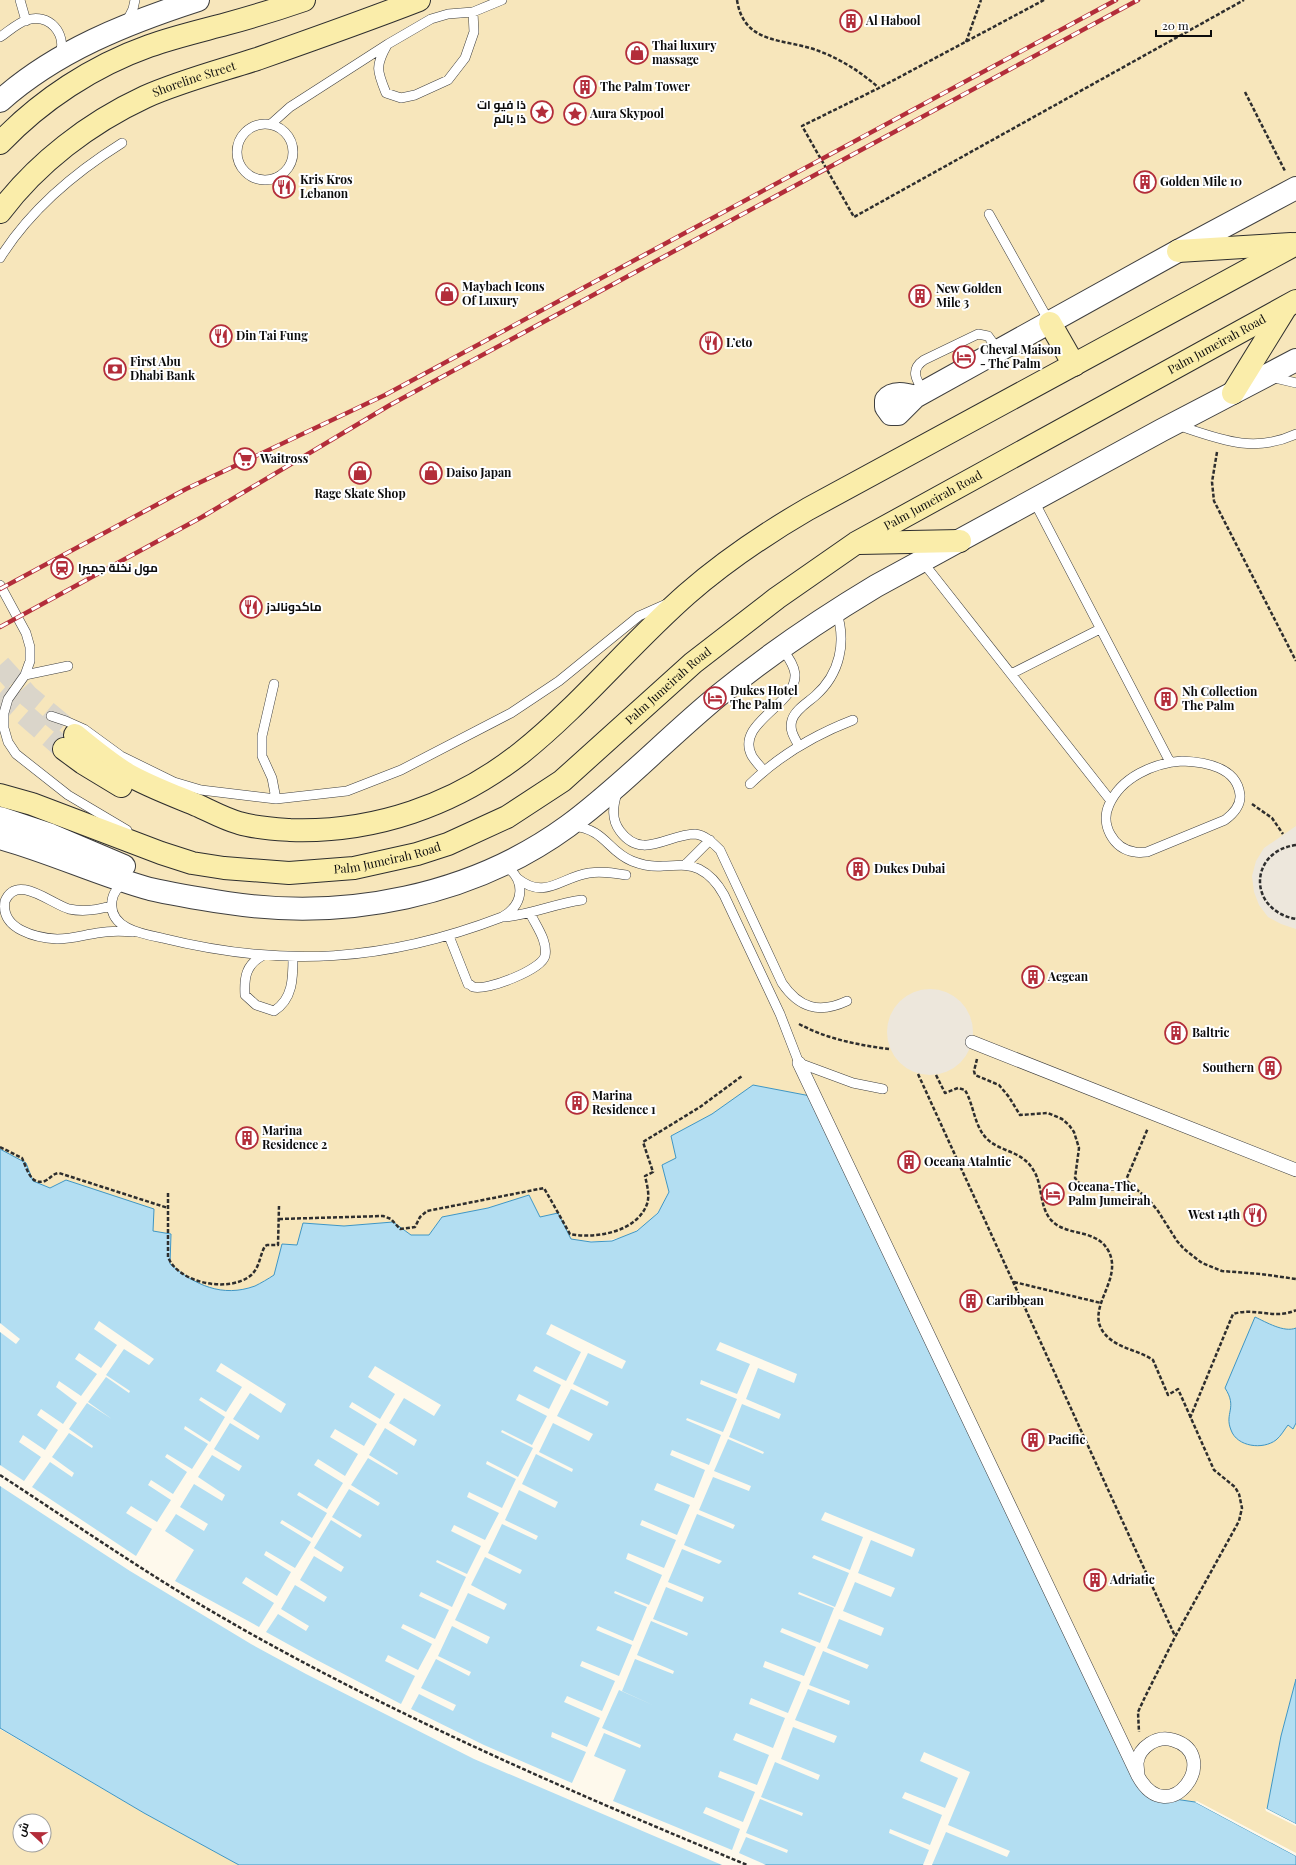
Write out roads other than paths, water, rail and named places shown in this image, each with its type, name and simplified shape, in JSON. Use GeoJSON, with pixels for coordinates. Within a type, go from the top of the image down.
{"type":"FeatureCollection","features":[{"type":"Feature","properties":{"kind":"main road"},"geometry":{"type":"LineString","coordinates":[[0,143],[35,111],[61,91],[90,73],[119,58],[150,46],[272,11],[304,0]]}},
{"type":"Feature","properties":{"kind":"main road","name":"Shoreline Street"},"geometry":{"type":"LineString","coordinates":[[0,212],[26,182],[47,162],[94,125],[119,110],[173,86],[304,42],[419,0]]}},
{"type":"Feature","properties":{"kind":"main road"},"geometry":{"type":"LineString","coordinates":[[1178,251],[1296,244]]}},
{"type":"Feature","properties":{"kind":"main road"},"geometry":{"type":"LineString","coordinates":[[69,742],[158,789],[239,823],[276,829],[314,831],[352,828],[396,818],[425,808],[458,793],[489,776],[519,755],[547,732],[686,595],[744,548],[808,509],[1296,244]]}},
{"type":"Feature","properties":{"kind":"main road"},"geometry":{"type":"LineString","coordinates":[[1233,393],[1291,304]]}},
{"type":"Feature","properties":{"kind":"main road","name":"Palm Jumeirah Road"},"geometry":{"type":"LineString","coordinates":[[0,795],[40,806],[161,854],[192,863],[224,868],[282,873],[321,872],[386,863],[430,850],[478,831],[535,800],[562,781],[653,698],[717,644],[776,598],[856,543],[1291,304]]}},
{"type":"Feature","properties":{"kind":"main road"},"geometry":{"type":"LineString","coordinates":[[1053,321],[1074,365]]}},
{"type":"Feature","properties":{"kind":"main road"},"geometry":{"type":"LineString","coordinates":[[856,543],[960,541]]}},
{"type":"Feature","properties":{"kind":"street"},"geometry":{"type":"LineString","coordinates":[[0,101],[30,77],[59,58],[122,28],[193,0]]}},
{"type":"Feature","properties":{"kind":"street"},"geometry":{"type":"LineString","coordinates":[[920,395],[1178,251],[1295,188]]}},
{"type":"Feature","properties":{"kind":"street"},"geometry":{"type":"LineString","coordinates":[[0,838],[150,889],[260,907],[322,908],[384,902],[510,872],[619,784],[716,698],[781,647],[836,610],[922,561],[1173,424],[1296,360]]}},
{"type":"Feature","properties":{"kind":"street"},"geometry":{"type":"LineString","coordinates":[[0,818],[51,835],[198,898]]}},
{"type":"Feature","properties":{"kind":"street"},"geometry":{"type":"LineString","coordinates":[[977,1044],[1296,1170]]}},
{"type":"Feature","properties":{"kind":"street"},"geometry":{"type":"LineString","coordinates":[[799,1062],[1138,1776],[1144,1786],[1153,1793],[1164,1796],[1176,1794],[1186,1787],[1193,1777],[1194,1765],[1191,1754],[1183,1745],[1173,1739],[1160,1739],[1149,1744],[1141,1752],[1137,1764],[1138,1776]]}},
{"type":"Feature","properties":{"kind":"lane"},"geometry":{"type":"LineString","coordinates":[[20,0],[26,21]]}},
{"type":"Feature","properties":{"kind":"lane"},"geometry":{"type":"LineString","coordinates":[[122,28],[128,19],[135,0]]}},
{"type":"Feature","properties":{"kind":"lane"},"geometry":{"type":"LineString","coordinates":[[271,124],[286,133],[292,149],[292,158],[283,173],[267,179],[258,179],[249,175],[242,168],[238,160],[237,150],[239,141],[244,132],[261,124],[271,124],[290,107],[388,44],[431,19],[448,14],[473,12],[502,0]]}},
{"type":"Feature","properties":{"kind":"lane"},"geometry":{"type":"LineString","coordinates":[[388,44],[378,61],[380,78],[386,93],[400,98],[415,95],[448,80],[465,58],[474,32],[473,12]]}},
{"type":"Feature","properties":{"kind":"lane"},"geometry":{"type":"LineString","coordinates":[[0,37],[26,21],[36,18],[47,21],[56,27],[61,37],[62,48],[59,58]]}},
{"type":"Feature","properties":{"kind":"lane"},"geometry":{"type":"LineString","coordinates":[[0,258],[18,232],[56,192],[88,166],[122,144]]}},
{"type":"Feature","properties":{"kind":"lane"},"geometry":{"type":"LineString","coordinates":[[992,214],[1053,321]]}},
{"type":"Feature","properties":{"kind":"lane"},"geometry":{"type":"LineString","coordinates":[[1265,376],[1296,383]]}},
{"type":"Feature","properties":{"kind":"lane"},"geometry":{"type":"LineString","coordinates":[[1173,424],[1219,439],[1253,445],[1270,443],[1296,434]]}},
{"type":"Feature","properties":{"kind":"lane"},"geometry":{"type":"LineString","coordinates":[[1034,501],[1170,762]]}},
{"type":"Feature","properties":{"kind":"lane"},"geometry":{"type":"LineString","coordinates":[[922,561],[1111,801]]}},
{"type":"Feature","properties":{"kind":"lane"},"geometry":{"type":"LineString","coordinates":[[0,585],[26,633],[30,647],[30,661],[25,675],[8,699],[4,713],[4,728],[8,742],[16,754],[68,795],[123,828],[161,854]]}},
{"type":"Feature","properties":{"kind":"lane"},"geometry":{"type":"LineString","coordinates":[[51,716],[84,729],[121,756],[174,782],[201,790],[276,799],[346,791],[400,770],[456,743],[511,713],[559,681],[639,616],[686,595]]}},
{"type":"Feature","properties":{"kind":"lane"},"geometry":{"type":"LineString","coordinates":[[798,746],[791,733],[794,714],[823,689],[830,679],[840,658],[842,635],[836,610]]}},
{"type":"Feature","properties":{"kind":"lane"},"geometry":{"type":"LineString","coordinates":[[1011,674],[1100,629]]}},
{"type":"Feature","properties":{"kind":"lane"},"geometry":{"type":"LineString","coordinates":[[764,770],[752,756],[749,743],[751,736],[760,722],[787,696],[795,681],[792,665],[781,647]]}},
{"type":"Feature","properties":{"kind":"lane"},"geometry":{"type":"LineString","coordinates":[[25,675],[68,666]]}},
{"type":"Feature","properties":{"kind":"lane"},"geometry":{"type":"LineString","coordinates":[[274,684],[262,736],[262,756],[272,778],[276,799]]}},
{"type":"Feature","properties":{"kind":"lane"},"geometry":{"type":"LineString","coordinates":[[750,784],[764,770],[798,746],[834,727],[853,720]]}},
{"type":"Feature","properties":{"kind":"lane"},"geometry":{"type":"LineString","coordinates":[[1170,762],[1195,762],[1228,772],[1235,779],[1239,788],[1240,796],[1238,806],[1233,814],[1225,820],[1147,852],[1134,852],[1123,848],[1114,840],[1108,830],[1106,817],[1111,801],[1124,785],[1134,777],[1145,770],[1170,762]]}},
{"type":"Feature","properties":{"kind":"lane"},"geometry":{"type":"LineString","coordinates":[[619,784],[613,804],[613,816],[623,835],[633,842],[643,845],[654,845],[696,834],[710,840],[724,856],[782,983],[789,993],[799,1002],[810,1006],[823,1008],[835,1006],[847,1001]]}},
{"type":"Feature","properties":{"kind":"lane"},"geometry":{"type":"LineString","coordinates":[[568,825],[599,834],[622,856],[641,864],[662,866],[686,864],[698,868],[709,875],[718,884],[780,1014],[799,1062],[854,1083],[883,1089]]}},
{"type":"Feature","properties":{"kind":"lane"},"geometry":{"type":"LineString","coordinates":[[686,864],[710,840]]}},
{"type":"Feature","properties":{"kind":"lane"},"geometry":{"type":"LineString","coordinates":[[510,872],[533,887],[542,888],[588,873],[601,872],[626,875]]}},
{"type":"Feature","properties":{"kind":"lane"},"geometry":{"type":"LineString","coordinates":[[502,917],[510,912],[519,896],[520,887],[510,872]]}},
{"type":"Feature","properties":{"kind":"lane"},"geometry":{"type":"LineString","coordinates":[[127,882],[120,885],[115,891],[111,906],[113,914],[118,921],[137,932]]}},
{"type":"Feature","properties":{"kind":"lane"},"geometry":{"type":"LineString","coordinates":[[111,906],[97,910],[83,911],[69,909],[26,889],[11,893],[5,900],[3,915],[7,923],[13,928],[45,938],[71,938],[110,932],[137,932],[203,948],[262,956],[338,956],[371,953],[405,947],[449,936],[502,917],[530,913],[556,904],[582,900]]}},
{"type":"Feature","properties":{"kind":"lane"},"geometry":{"type":"LineString","coordinates":[[449,936],[468,984],[473,987],[486,986],[529,971],[543,960],[545,949],[544,941],[530,913]]}},
{"type":"Feature","properties":{"kind":"lane"},"geometry":{"type":"LineString","coordinates":[[262,956],[252,962],[249,968],[244,985],[245,995],[256,1005],[274,1011],[282,1006],[287,1000],[293,982],[293,957]]}},
{"type":"Feature","properties":{"kind":"water"},"geometry":{"type":"Polygon","coordinates":[[[753,1085],[821,1098],[1154,1796],[1195,1802],[1296,1856],[1296,1865],[239,1865],[144,1813],[0,1728],[0,1149],[26,1163],[33,1181],[50,1188],[66,1180],[154,1209],[153,1231],[171,1234],[170,1264],[189,1278],[199,1283],[220,1290],[231,1291],[255,1286],[274,1275],[282,1244],[297,1245],[303,1223],[344,1226],[393,1222],[411,1235],[429,1235],[442,1217],[488,1208],[529,1195],[540,1217],[558,1213],[571,1239],[591,1242],[612,1241],[637,1231],[658,1213],[669,1192],[662,1165],[676,1158],[671,1136],[712,1114],[753,1085]]]}},
{"type":"Feature","properties":{"kind":"water"},"geometry":{"type":"Polygon","coordinates":[[[1255,1317],[1281,1328],[1296,1328],[1296,1423],[1293,1429],[1288,1425],[1276,1440],[1271,1443],[1258,1446],[1244,1443],[1234,1436],[1229,1424],[1231,1406],[1229,1395],[1225,1388],[1255,1317]]]}},
{"type":"Feature","properties":{"kind":"water"},"geometry":{"type":"Polygon","coordinates":[[[1296,1679],[1296,1824],[1267,1809],[1281,1736],[1296,1679]]]}},
{"type":"Feature","properties":{"kind":"tunnel"},"geometry":{"type":"LineString","coordinates":[[0,665],[28,696],[75,735]]}},
{"type":"Feature","properties":{"kind":"tunnel"},"geometry":{"type":"LineString","coordinates":[[0,693],[64,749]]}},
{"type":"Feature","properties":{"kind":"railway"},"geometry":{"type":"LineString","coordinates":[[0,589],[186,489],[385,395],[1116,0]]}},
{"type":"Feature","properties":{"kind":"railway"},"geometry":{"type":"LineString","coordinates":[[0,627],[202,517],[390,405],[1138,0]]}},
{"type":"Feature","properties":{"kind":"place","name":"Al Habool"},"geometry":{"type":"Point","coordinates":[851,21]}},
{"type":"Feature","properties":{"kind":"place","name":"Thai luxury massage"},"geometry":{"type":"Point","coordinates":[637,53]}},
{"type":"Feature","properties":{"kind":"place","name":"The Palm Tower"},"geometry":{"type":"Point","coordinates":[585,87]}},
{"type":"Feature","properties":{"kind":"place","name":"ذا فيو ات ذا بالم"},"geometry":{"type":"Point","coordinates":[542,112]}},
{"type":"Feature","properties":{"kind":"place","name":"Aura Skypool"},"geometry":{"type":"Point","coordinates":[575,114]}},
{"type":"Feature","properties":{"kind":"place","name":"Golden Mile 10"},"geometry":{"type":"Point","coordinates":[1145,182]}},
{"type":"Feature","properties":{"kind":"place","name":"Kris Kros Lebanon"},"geometry":{"type":"Point","coordinates":[284,187]}},
{"type":"Feature","properties":{"kind":"place","name":"Maybach Icons Of Luxury"},"geometry":{"type":"Point","coordinates":[447,294]}},
{"type":"Feature","properties":{"kind":"place","name":"New Golden Mile 3"},"geometry":{"type":"Point","coordinates":[920,296]}},
{"type":"Feature","properties":{"kind":"place","name":"Din Tai Fung"},"geometry":{"type":"Point","coordinates":[221,336]}},
{"type":"Feature","properties":{"kind":"place","name":"L’eto"},"geometry":{"type":"Point","coordinates":[711,343]}},
{"type":"Feature","properties":{"kind":"place","name":"Cheval Maison - The Palm"},"geometry":{"type":"Point","coordinates":[964,357]}},
{"type":"Feature","properties":{"kind":"place","name":"First Abu Dhabi Bank"},"geometry":{"type":"Point","coordinates":[115,369]}},
{"type":"Feature","properties":{"kind":"place","name":"Waitross"},"geometry":{"type":"Point","coordinates":[245,459]}},
{"type":"Feature","properties":{"kind":"place","name":"Rage Skate Shop"},"geometry":{"type":"Point","coordinates":[360,473]}},
{"type":"Feature","properties":{"kind":"place","name":"Daiso Japan"},"geometry":{"type":"Point","coordinates":[431,473]}},
{"type":"Feature","properties":{"kind":"place","name":"مول نخلة جميرا"},"geometry":{"type":"Point","coordinates":[62,568]}},
{"type":"Feature","properties":{"kind":"place","name":"ماكدونالدز"},"geometry":{"type":"Point","coordinates":[251,607]}},
{"type":"Feature","properties":{"kind":"place","name":"Dukes Hotel The Palm"},"geometry":{"type":"Point","coordinates":[715,698]}},
{"type":"Feature","properties":{"kind":"place","name":"Nh Collection The Palm"},"geometry":{"type":"Point","coordinates":[1166,699]}},
{"type":"Feature","properties":{"kind":"place","name":"Dukes Dubai"},"geometry":{"type":"Point","coordinates":[858,869]}},
{"type":"Feature","properties":{"kind":"place","name":"Aegean"},"geometry":{"type":"Point","coordinates":[1033,977]}},
{"type":"Feature","properties":{"kind":"place","name":"Baltric"},"geometry":{"type":"Point","coordinates":[1176,1033]}},
{"type":"Feature","properties":{"kind":"place","name":"Southern"},"geometry":{"type":"Point","coordinates":[1270,1068]}},
{"type":"Feature","properties":{"kind":"place","name":"Marina Residence 1"},"geometry":{"type":"Point","coordinates":[577,1103]}},
{"type":"Feature","properties":{"kind":"place","name":"Marina Residence 2"},"geometry":{"type":"Point","coordinates":[247,1138]}},
{"type":"Feature","properties":{"kind":"place","name":"Oceana Atalntic"},"geometry":{"type":"Point","coordinates":[909,1162]}},
{"type":"Feature","properties":{"kind":"place","name":"Oceana-The Palm Jumeirah"},"geometry":{"type":"Point","coordinates":[1053,1194]}},
{"type":"Feature","properties":{"kind":"place","name":"West 14th"},"geometry":{"type":"Point","coordinates":[1255,1215]}},
{"type":"Feature","properties":{"kind":"place","name":"Caribbean"},"geometry":{"type":"Point","coordinates":[971,1301]}},
{"type":"Feature","properties":{"kind":"place","name":"Pacific"},"geometry":{"type":"Point","coordinates":[1033,1440]}},
{"type":"Feature","properties":{"kind":"place","name":"Adriatic"},"geometry":{"type":"Point","coordinates":[1095,1580]}}]}
